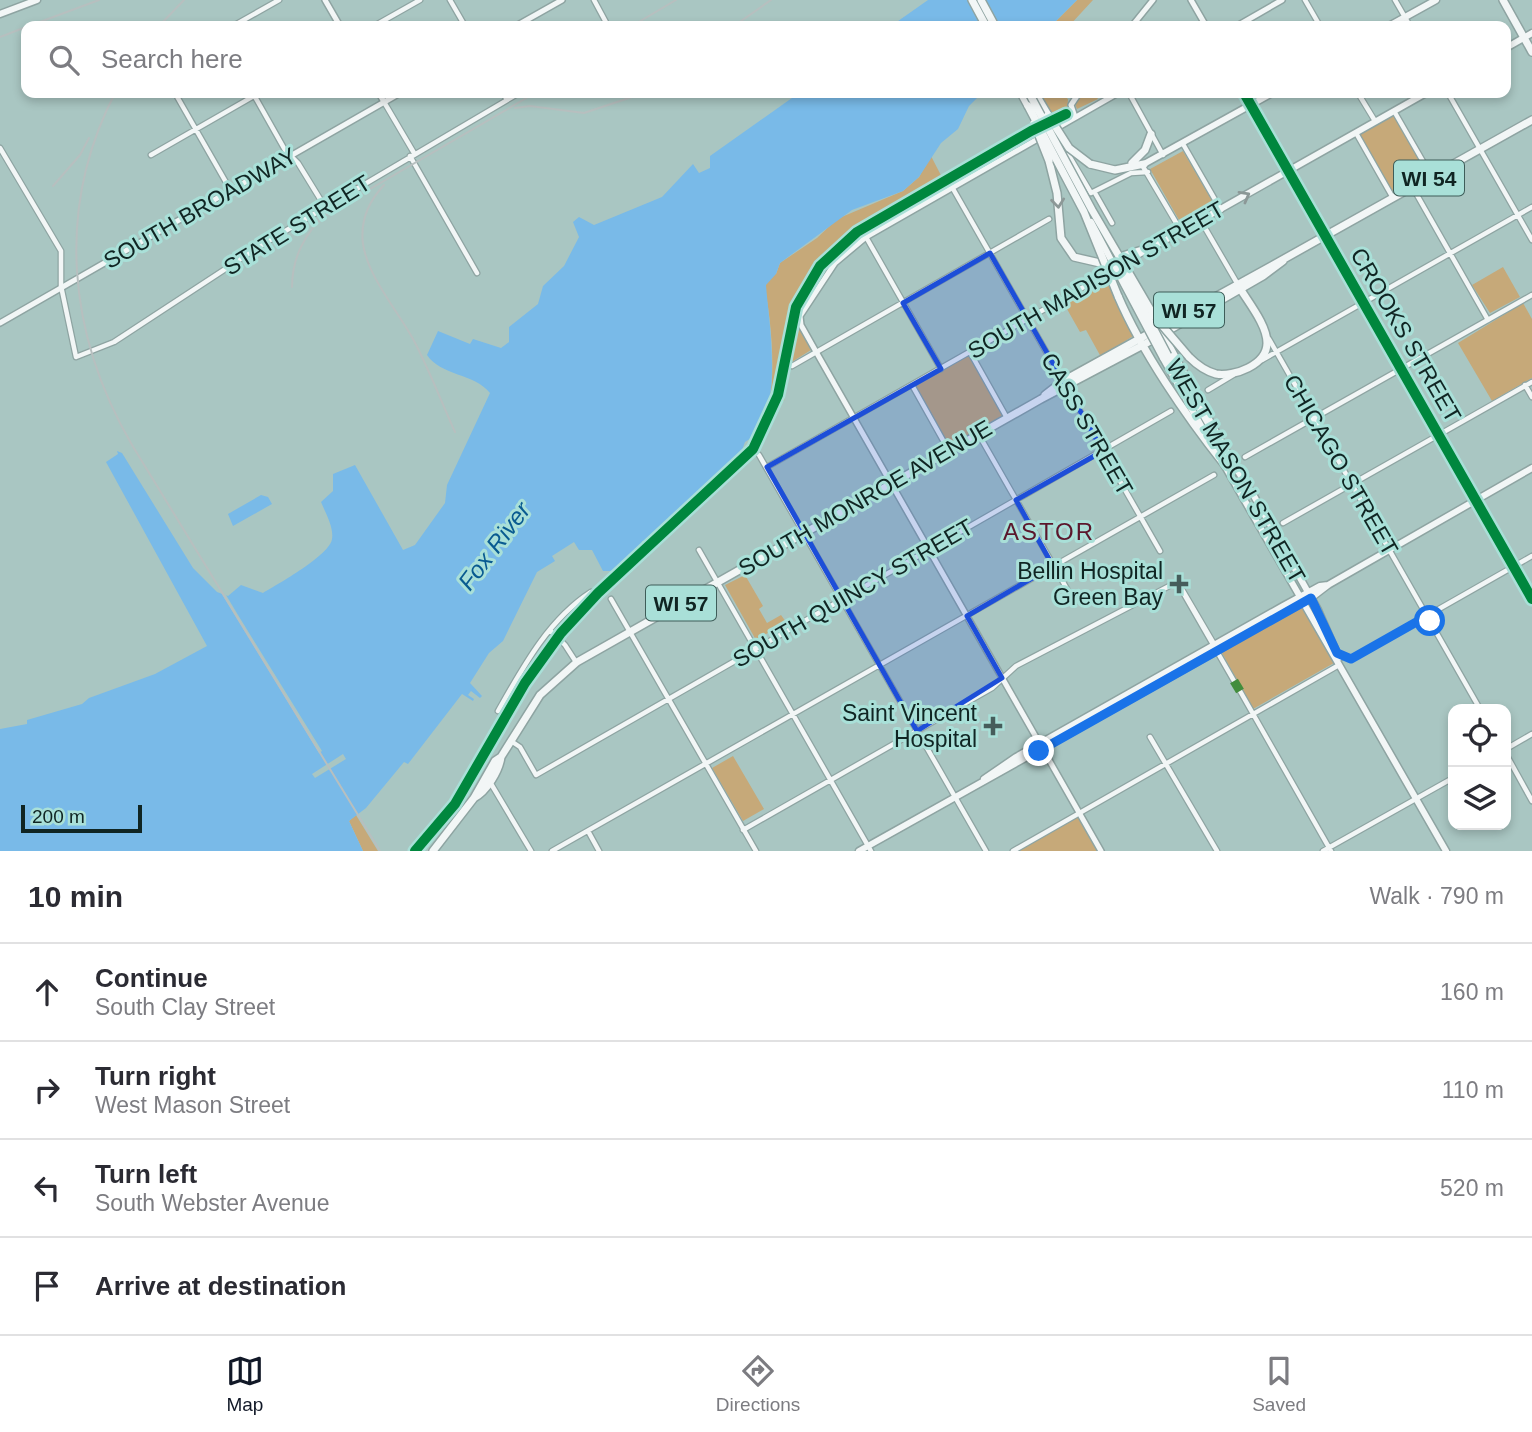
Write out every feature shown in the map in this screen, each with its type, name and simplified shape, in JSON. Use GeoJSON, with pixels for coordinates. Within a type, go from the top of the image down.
{"type":"FeatureCollection","features":[{"type":"Feature","properties":{"kind":"main road"},"geometry":{"type":"LineString","coordinates":[[0,14],[37,0]]}},
{"type":"Feature","properties":{"kind":"main road"},"geometry":{"type":"LineString","coordinates":[[972,0],[983,21]]}},
{"type":"Feature","properties":{"kind":"main road"},"geometry":{"type":"LineString","coordinates":[[981,0],[992,21]]}},
{"type":"Feature","properties":{"kind":"main road"},"geometry":{"type":"LineString","coordinates":[[1399,21],[1436,0]]}},
{"type":"Feature","properties":{"kind":"main road"},"geometry":{"type":"LineString","coordinates":[[1503,0],[1532,52]]}},
{"type":"Feature","properties":{"kind":"main road"},"geometry":{"type":"LineString","coordinates":[[1511,45],[1532,33]]}},
{"type":"Feature","properties":{"kind":"main road","name":"WEST MASON STREET"},"geometry":{"type":"LineString","coordinates":[[1024,98],[1088,211]]}},
{"type":"Feature","properties":{"kind":"main road","name":"WEST MASON STREET"},"geometry":{"type":"LineString","coordinates":[[1032,98],[1166,357],[1306,597],[1337,653],[1340,665]]}},
{"type":"Feature","properties":{"kind":"main road"},"geometry":{"type":"LineString","coordinates":[[1038,98],[1069,148],[1090,164],[1107,170],[1144,164],[1263,98]]}},
{"type":"Feature","properties":{"kind":"main road","name":"SOUTH MADISON STREET"},"geometry":{"type":"LineString","coordinates":[[1155,246],[1417,98]]}},
{"type":"Feature","properties":{"kind":"main road"},"geometry":{"type":"LineString","coordinates":[[1028,106],[1055,183],[1065,246],[1074,257],[1092,263],[1155,246]]}},
{"type":"Feature","properties":{"kind":"main road","name":"SOUTH MONROE AVENUE"},"geometry":{"type":"LineString","coordinates":[[433,851],[474,798],[540,695],[577,663],[1532,120]]}},
{"type":"Feature","properties":{"kind":"main road"},"geometry":{"type":"LineString","coordinates":[[1122,169],[1143,153],[1151,134]]}},
{"type":"Feature","properties":{"kind":"main road"},"geometry":{"type":"LineString","coordinates":[[1088,211],[1118,296],[1142,341],[1192,421],[1227,462]]}},
{"type":"Feature","properties":{"kind":"main road"},"geometry":{"type":"LineString","coordinates":[[1088,211],[1158,323],[1202,368],[1214,373],[1243,370],[1257,362],[1266,347],[1265,332]]}},
{"type":"Feature","properties":{"kind":"main road","name":"SOUTH MONROE AVENUE"},"geometry":{"type":"LineString","coordinates":[[1161,330],[1178,324],[1239,286]]}},
{"type":"Feature","properties":{"kind":"main road","name":"CHICAGO STREET"},"geometry":{"type":"LineString","coordinates":[[1239,286],[1265,332]]}},
{"type":"Feature","properties":{"kind":"main road"},"geometry":{"type":"LineString","coordinates":[[1178,324],[1175,345],[1227,462]]}},
{"type":"Feature","properties":{"kind":"main road"},"geometry":{"type":"LineString","coordinates":[[1161,330],[1185,372]]}},
{"type":"Feature","properties":{"kind":"main road"},"geometry":{"type":"LineString","coordinates":[[859,851],[870,849],[1041,746],[1532,468]]}},
{"type":"Feature","properties":{"kind":"main road"},"geometry":{"type":"LineString","coordinates":[[1306,597],[1340,665],[1446,851]]}},
{"type":"Feature","properties":{"kind":"street"},"geometry":{"type":"LineString","coordinates":[[242,21],[279,0]]}},
{"type":"Feature","properties":{"kind":"street"},"geometry":{"type":"LineString","coordinates":[[325,0],[338,21]]}},
{"type":"Feature","properties":{"kind":"street"},"geometry":{"type":"LineString","coordinates":[[383,21],[420,0]]}},
{"type":"Feature","properties":{"kind":"street"},"geometry":{"type":"LineString","coordinates":[[451,0],[462,21]]}},
{"type":"Feature","properties":{"kind":"street"},"geometry":{"type":"LineString","coordinates":[[525,21],[562,0]]}},
{"type":"Feature","properties":{"kind":"street"},"geometry":{"type":"LineString","coordinates":[[594,0],[605,21]]}},
{"type":"Feature","properties":{"kind":"street"},"geometry":{"type":"LineString","coordinates":[[1136,21],[1153,0]]}},
{"type":"Feature","properties":{"kind":"street"},"geometry":{"type":"LineString","coordinates":[[1191,0],[1203,21]]}},
{"type":"Feature","properties":{"kind":"street"},"geometry":{"type":"LineString","coordinates":[[1246,21],[1282,0]]}},
{"type":"Feature","properties":{"kind":"street"},"geometry":{"type":"LineString","coordinates":[[1305,0],[1318,21]]}},
{"type":"Feature","properties":{"kind":"street"},"geometry":{"type":"LineString","coordinates":[[1395,0],[1407,21]]}},
{"type":"Feature","properties":{"kind":"street"},"geometry":{"type":"LineString","coordinates":[[178,98],[231,191]]}},
{"type":"Feature","properties":{"kind":"street"},"geometry":{"type":"LineString","coordinates":[[151,155],[250,98]]}},
{"type":"Feature","properties":{"kind":"street"},"geometry":{"type":"LineString","coordinates":[[259,98],[285,150],[292,156],[325,207]]}},
{"type":"Feature","properties":{"kind":"street"},"geometry":{"type":"LineString","coordinates":[[382,98],[477,273]]}},
{"type":"Feature","properties":{"kind":"street","name":"SOUTH BROADWAY"},"geometry":{"type":"LineString","coordinates":[[0,323],[391,98]]}},
{"type":"Feature","properties":{"kind":"street","name":"STATE STREET"},"geometry":{"type":"LineString","coordinates":[[61,286],[76,357],[114,342],[325,207],[510,98]]}},
{"type":"Feature","properties":{"kind":"street"},"geometry":{"type":"LineString","coordinates":[[1075,117],[1071,105],[1076,98]]}},
{"type":"Feature","properties":{"kind":"street"},"geometry":{"type":"LineString","coordinates":[[1101,851],[800,321],[802,309],[828,272],[866,237],[1109,98]]}},
{"type":"Feature","properties":{"kind":"street"},"geometry":{"type":"LineString","coordinates":[[1132,98],[1163,155]]}},
{"type":"Feature","properties":{"kind":"street","name":"CROOKS STREET"},"geometry":{"type":"LineString","coordinates":[[1247,98],[1532,599]]}},
{"type":"Feature","properties":{"kind":"street"},"geometry":{"type":"LineString","coordinates":[[1361,98],[1375,121]]}},
{"type":"Feature","properties":{"kind":"street"},"geometry":{"type":"LineString","coordinates":[[1451,98],[1532,240]]}},
{"type":"Feature","properties":{"kind":"street"},"geometry":{"type":"LineString","coordinates":[[1394,111],[1432,177]]}},
{"type":"Feature","properties":{"kind":"street"},"geometry":{"type":"LineString","coordinates":[[1054,129],[1086,189],[1095,193],[1112,223]]}},
{"type":"Feature","properties":{"kind":"street"},"geometry":{"type":"LineString","coordinates":[[1356,133],[1393,199]]}},
{"type":"Feature","properties":{"kind":"street"},"geometry":{"type":"LineString","coordinates":[[1183,144],[1220,209]]}},
{"type":"Feature","properties":{"kind":"street"},"geometry":{"type":"LineString","coordinates":[[0,148],[61,251],[61,286]]}},
{"type":"Feature","properties":{"kind":"street"},"geometry":{"type":"LineString","coordinates":[[1095,193],[1144,164],[1182,232]]}},
{"type":"Feature","properties":{"kind":"street"},"geometry":{"type":"LineString","coordinates":[[1132,173],[1148,172]]}},
{"type":"Feature","properties":{"kind":"street","name":"CASS STREET"},"geometry":{"type":"LineString","coordinates":[[952,187],[1160,551]]}},
{"type":"Feature","properties":{"kind":"street"},"geometry":{"type":"LineString","coordinates":[[1413,188],[1488,320]]}},
{"type":"Feature","properties":{"kind":"street"},"geometry":{"type":"LineString","coordinates":[[1257,362],[1532,207]]}},
{"type":"Feature","properties":{"kind":"street"},"geometry":{"type":"LineString","coordinates":[[792,366],[1049,219]]}},
{"type":"Feature","properties":{"kind":"street","name":"CHICAGO STREET"},"geometry":{"type":"LineString","coordinates":[[1201,220],[1239,286]]}},
{"type":"Feature","properties":{"kind":"street"},"geometry":{"type":"LineString","coordinates":[[866,237],[941,369]]}},
{"type":"Feature","properties":{"kind":"street","name":"SOUTH MADISON STREET"},"geometry":{"type":"LineString","coordinates":[[767,467],[1155,246]]}},
{"type":"Feature","properties":{"kind":"street"},"geometry":{"type":"LineString","coordinates":[[1245,457],[1532,295]]}},
{"type":"Feature","properties":{"kind":"street","name":"CHICAGO STREET"},"geometry":{"type":"LineString","coordinates":[[1265,332],[1477,704]]}},
{"type":"Feature","properties":{"kind":"street"},"geometry":{"type":"LineString","coordinates":[[970,352],[1007,418]]}},
{"type":"Feature","properties":{"kind":"street"},"geometry":{"type":"LineString","coordinates":[[1208,390],[1243,370]]}},
{"type":"Feature","properties":{"kind":"street"},"geometry":{"type":"LineString","coordinates":[[1283,523],[1532,382]]}},
{"type":"Feature","properties":{"kind":"street"},"geometry":{"type":"LineString","coordinates":[[912,385],[949,451]]}},
{"type":"Feature","properties":{"kind":"street"},"geometry":{"type":"LineString","coordinates":[[1525,386],[1532,397]]}},
{"type":"Feature","properties":{"kind":"street","name":"SOUTH QUINCY STREET"},"geometry":{"type":"LineString","coordinates":[[511,741],[520,747],[536,775],[1171,411]]}},
{"type":"Feature","properties":{"kind":"street"},"geometry":{"type":"LineString","coordinates":[[978,435],[1075,603]]}},
{"type":"Feature","properties":{"kind":"street"},"geometry":{"type":"LineString","coordinates":[[759,455],[986,851]]}},
{"type":"Feature","properties":{"kind":"street"},"geometry":{"type":"LineString","coordinates":[[552,851],[1214,475]]}},
{"type":"Feature","properties":{"kind":"street"},"geometry":{"type":"LineString","coordinates":[[699,550],[870,849]]}},
{"type":"Feature","properties":{"kind":"street"},"geometry":{"type":"LineString","coordinates":[[1337,653],[1351,659],[1532,556]]}},
{"type":"Feature","properties":{"kind":"street"},"geometry":{"type":"LineString","coordinates":[[743,830],[992,688],[1016,666],[1067,637],[1091,629],[1178,584],[1234,681]]}},
{"type":"Feature","properties":{"kind":"street"},"geometry":{"type":"LineString","coordinates":[[498,711],[550,631],[569,607],[591,592]]}},
{"type":"Feature","properties":{"kind":"street"},"geometry":{"type":"LineString","coordinates":[[611,599],[756,851]]}},
{"type":"Feature","properties":{"kind":"street"},"geometry":{"type":"LineString","coordinates":[[550,631],[565,645],[577,663]]}},
{"type":"Feature","properties":{"kind":"street"},"geometry":{"type":"LineString","coordinates":[[1013,851],[1340,665]]}},
{"type":"Feature","properties":{"kind":"street"},"geometry":{"type":"LineString","coordinates":[[1240,691],[1330,849]]}},
{"type":"Feature","properties":{"kind":"street"},"geometry":{"type":"LineString","coordinates":[[1511,745],[1532,734]]}},
{"type":"Feature","properties":{"kind":"street"},"geometry":{"type":"LineString","coordinates":[[1150,737],[1217,851]]}},
{"type":"Feature","properties":{"kind":"street"},"geometry":{"type":"LineString","coordinates":[[1511,763],[1532,800]]}},
{"type":"Feature","properties":{"kind":"street"},"geometry":{"type":"LineString","coordinates":[[487,779],[531,851]]}},
{"type":"Feature","properties":{"kind":"street"},"geometry":{"type":"LineString","coordinates":[[1323,851],[1448,781]]}},
{"type":"Feature","properties":{"kind":"street"},"geometry":{"type":"LineString","coordinates":[[588,831],[599,851]]}},
{"type":"Feature","properties":{"kind":"highlighted area"},"geometry":{"type":"Polygon","coordinates":[[[990,253],[1103,451],[1016,500],[1053,566],[967,616],[1002,678],[917,731],[767,467],[941,369],[903,303],[990,253]]]}},
{"type":"Feature","properties":{"kind":"shaded area"},"geometry":{"type":"Polygon","coordinates":[[[1077,0],[1093,0],[1074,21],[1056,21],[1077,0]]]}},
{"type":"Feature","properties":{"kind":"shaded area"},"geometry":{"type":"Polygon","coordinates":[[[1042,98],[1068,99],[1067,116],[1057,123],[1042,98]]]}},
{"type":"Feature","properties":{"kind":"shaded area"},"geometry":{"type":"Polygon","coordinates":[[[1080,98],[1098,99],[1077,109],[1075,104],[1080,98]]]}},
{"type":"Feature","properties":{"kind":"shaded area"},"geometry":{"type":"Polygon","coordinates":[[[1394,111],[1432,177],[1393,199],[1356,133],[1394,111]]]}},
{"type":"Feature","properties":{"kind":"shaded area"},"geometry":{"type":"Polygon","coordinates":[[[1183,151],[1217,209],[1183,227],[1150,169],[1183,151]]]}},
{"type":"Feature","properties":{"kind":"shaded area"},"geometry":{"type":"Polygon","coordinates":[[[931,156],[947,187],[863,235],[823,272],[797,312],[797,325],[811,350],[787,365],[790,370],[784,401],[770,398],[771,330],[758,263],[776,274],[780,263],[817,238],[837,219],[903,191],[919,177],[931,156]]]}},
{"type":"Feature","properties":{"kind":"shaded area"},"geometry":{"type":"Polygon","coordinates":[[[1503,267],[1520,297],[1490,313],[1472,285],[1503,267]]]}},
{"type":"Feature","properties":{"kind":"shaded area"},"geometry":{"type":"Polygon","coordinates":[[[1108,276],[1133,336],[1101,357],[1086,330],[1080,332],[1063,302],[1108,276]]]}},
{"type":"Feature","properties":{"kind":"shaded area"},"geometry":{"type":"Polygon","coordinates":[[[1523,303],[1532,319],[1532,378],[1492,401],[1458,343],[1523,303]]]}},
{"type":"Feature","properties":{"kind":"shaded area"},"geometry":{"type":"Polygon","coordinates":[[[970,352],[1007,418],[949,451],[912,385],[970,352]]]}},
{"type":"Feature","properties":{"kind":"shaded area"},"geometry":{"type":"Polygon","coordinates":[[[745,575],[763,606],[759,609],[767,623],[781,615],[786,622],[756,640],[725,585],[745,575]]]}},
{"type":"Feature","properties":{"kind":"shaded area"},"geometry":{"type":"Polygon","coordinates":[[[1302,606],[1334,663],[1253,709],[1221,651],[1302,606]]]}},
{"type":"Feature","properties":{"kind":"shaded area"},"geometry":{"type":"Polygon","coordinates":[[[733,756],[764,809],[743,821],[712,768],[733,756]]]}},
{"type":"Feature","properties":{"kind":"shaded area"},"geometry":{"type":"Polygon","coordinates":[[[356,815],[378,851],[363,851],[349,821],[356,815]]]}},
{"type":"Feature","properties":{"kind":"shaded area"},"geometry":{"type":"Polygon","coordinates":[[[1078,817],[1097,851],[1017,851],[1078,817]]]}},
{"type":"Feature","properties":{"kind":"water"},"geometry":{"type":"Polygon","coordinates":[[[928,0],[1077,0],[1056,21],[898,21],[928,0]]]}},
{"type":"Feature","properties":{"kind":"water","name":"Fox River"},"geometry":{"type":"Polygon","coordinates":[[[792,98],[977,98],[969,106],[958,129],[941,143],[919,177],[903,191],[852,210],[780,263],[776,274],[766,285],[772,370],[766,413],[758,430],[745,442],[740,456],[686,507],[676,511],[674,518],[648,542],[642,541],[642,547],[615,571],[603,571],[592,550],[579,550],[574,542],[552,556],[555,561],[537,572],[503,641],[489,653],[470,683],[482,696],[480,698],[471,691],[468,695],[473,701],[462,694],[408,764],[404,762],[366,808],[349,821],[363,851],[0,851],[0,729],[27,724],[27,720],[82,704],[89,698],[155,674],[207,646],[106,462],[118,454],[117,451],[122,453],[193,568],[217,592],[228,596],[241,585],[263,593],[302,569],[329,546],[332,530],[321,502],[333,491],[333,474],[355,465],[403,550],[415,545],[445,503],[447,485],[490,393],[483,386],[440,367],[427,355],[438,331],[470,344],[473,339],[501,348],[509,342],[509,327],[538,304],[543,286],[564,266],[579,237],[573,222],[579,217],[594,225],[662,197],[693,164],[699,173],[710,168],[710,156],[792,98]]]}},
{"type":"Feature","properties":{"kind":"water"},"geometry":{"type":"Polygon","coordinates":[[[261,495],[268,497],[272,504],[233,526],[228,514],[261,495]]]}},
{"type":"Feature","properties":{"kind":"pier"},"geometry":{"type":"Polygon","coordinates":[[[217,586],[223,590],[322,751],[319,753],[217,586]]]}},
{"type":"Feature","properties":{"kind":"pier"},"geometry":{"type":"Polygon","coordinates":[[[343,754],[346,759],[315,778],[312,774],[343,754]]]}},
{"type":"Feature","properties":{"kind":"railway"},"geometry":{"type":"LineString","coordinates":[[42,21],[99,0]]}},
{"type":"Feature","properties":{"kind":"railway"},"geometry":{"type":"LineString","coordinates":[[164,21],[184,0]]}},
{"type":"Feature","properties":{"kind":"railway"},"geometry":{"type":"LineString","coordinates":[[640,21],[676,0]]}},
{"type":"Feature","properties":{"kind":"railway"},"geometry":{"type":"LineString","coordinates":[[741,21],[771,0]]}},
{"type":"Feature","properties":{"kind":"railway"},"geometry":{"type":"LineString","coordinates":[[0,37],[21,29]]}},
{"type":"Feature","properties":{"kind":"railway"},"geometry":{"type":"LineString","coordinates":[[113,98],[96,137],[83,181],[77,226],[77,271],[83,316],[94,360],[110,403],[132,445],[380,851]]}},
{"type":"Feature","properties":{"kind":"railway"},"geometry":{"type":"LineString","coordinates":[[292,287],[294,266],[301,246],[312,229],[327,214],[526,98]]}},
{"type":"Feature","properties":{"kind":"railway"},"geometry":{"type":"LineString","coordinates":[[515,108],[530,106],[584,113],[629,98]]}},
{"type":"Feature","properties":{"kind":"railway"},"geometry":{"type":"LineString","coordinates":[[53,186],[80,155],[89,138]]}},
{"type":"Feature","properties":{"kind":"railway"},"geometry":{"type":"LineString","coordinates":[[384,185],[374,198],[364,220],[362,236],[366,256],[377,281],[419,350],[455,432]]}},
{"type":"Feature","properties":{"kind":"marked path"},"geometry":{"type":"LineString","coordinates":[[1234,681],[1240,691]]}},
{"type":"Feature","properties":{"kind":"cycle path"},"geometry":{"type":"LineString","coordinates":[[1247,98],[1532,599]]}},
{"type":"Feature","properties":{"kind":"cycle path"},"geometry":{"type":"LineString","coordinates":[[415,851],[455,804],[525,683],[561,633],[598,593],[753,449],[778,395],[796,307],[820,266],[857,232],[1031,131],[1066,114]]}},
{"type":"Feature","properties":{"kind":"place","name":"Bellin Hospital Green Bay"},"geometry":{"type":"Point","coordinates":[1179,584]}},
{"type":"Feature","properties":{"kind":"place","name":"Saint Vincent Hospital"},"geometry":{"type":"Point","coordinates":[993,726]}},
{"type":"Feature","properties":{"kind":"district","name":"ASTOR"},"geometry":{"type":"Point","coordinates":[1049,531]}},
{"type":"Feature","properties":{"kind":"route"},"geometry":{"type":"LineString","coordinates":[[1039,751],[1311,598],[1337,653],[1344,658],[1351,659],[1427,616],[1430,621]]}}]}
